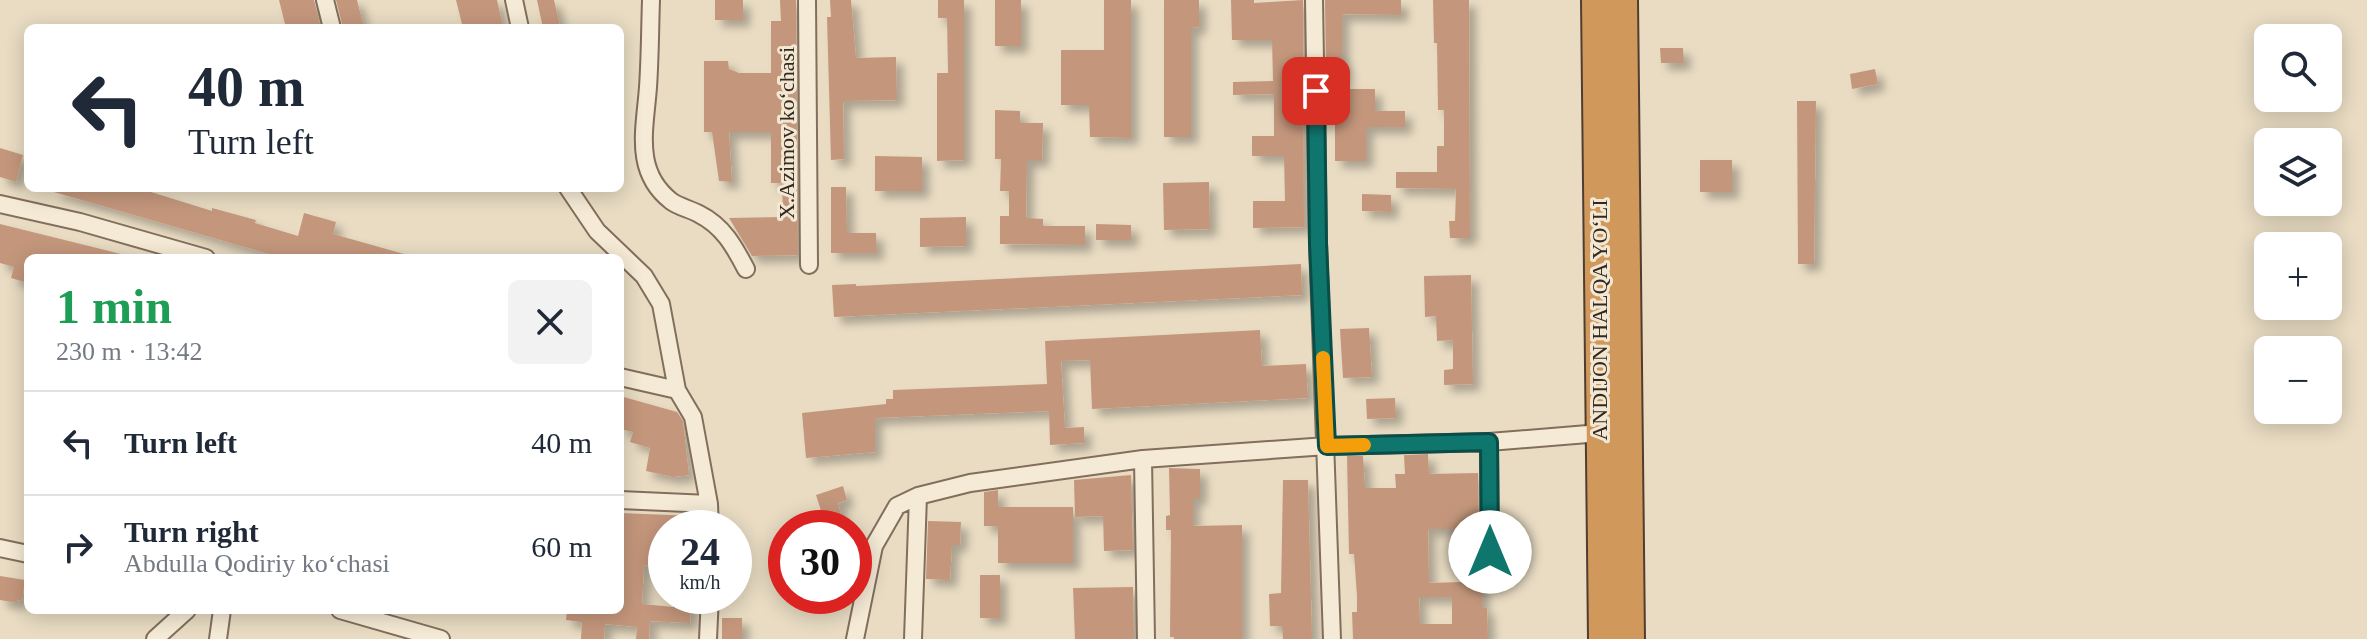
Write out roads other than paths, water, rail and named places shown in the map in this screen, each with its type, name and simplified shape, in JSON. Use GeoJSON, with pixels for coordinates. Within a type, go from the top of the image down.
{"type":"FeatureCollection","features":[{"type":"Feature","properties":{"kind":"highway","name":"ANDIJON HALQA YO‘LI"},"geometry":{"type":"LineString","coordinates":[[1597,0],[1604,639]]}},
{"type":"Feature","properties":{"kind":"highway","name":"ANDIJON HALQA YO‘LI"},"geometry":{"type":"LineString","coordinates":[[1622,0],[1629,639]]}},
{"type":"Feature","properties":{"kind":"street"},"geometry":{"type":"LineString","coordinates":[[325,0],[331,24]]}},
{"type":"Feature","properties":{"kind":"street"},"geometry":{"type":"LineString","coordinates":[[514,0],[519,24]]}},
{"type":"Feature","properties":{"kind":"street"},"geometry":{"type":"LineString","coordinates":[[651,0],[642,126],[643,159],[652,182],[673,202],[719,226],[746,269]]}},
{"type":"Feature","properties":{"kind":"street","name":"X.Azimov koʻchasi"},"geometry":{"type":"LineString","coordinates":[[807,0],[809,265]]}},
{"type":"Feature","properties":{"kind":"street"},"geometry":{"type":"LineString","coordinates":[[1314,0],[1318,243],[1332,639]]}},
{"type":"Feature","properties":{"kind":"street"},"geometry":{"type":"LineString","coordinates":[[571,192],[597,231],[621,254]]}},
{"type":"Feature","properties":{"kind":"street"},"geometry":{"type":"LineString","coordinates":[[0,204],[80,222],[192,254]]}},
{"type":"Feature","properties":{"kind":"street"},"geometry":{"type":"LineString","coordinates":[[624,257],[644,276],[661,304],[677,390],[693,417],[709,510]]}},
{"type":"Feature","properties":{"kind":"street"},"geometry":{"type":"LineString","coordinates":[[624,378],[677,390]]}},
{"type":"Feature","properties":{"kind":"street"},"geometry":{"type":"LineString","coordinates":[[855,639],[874,546],[897,506],[918,496],[970,483],[1143,459],[1327,446],[1489,442],[1600,433]]}},
{"type":"Feature","properties":{"kind":"street"},"geometry":{"type":"LineString","coordinates":[[1489,442],[1490,579]]}},
{"type":"Feature","properties":{"kind":"street"},"geometry":{"type":"LineString","coordinates":[[1143,459],[1146,639]]}},
{"type":"Feature","properties":{"kind":"street"},"geometry":{"type":"LineString","coordinates":[[913,639],[918,496]]}},
{"type":"Feature","properties":{"kind":"street"},"geometry":{"type":"LineString","coordinates":[[624,500],[709,504]]}},
{"type":"Feature","properties":{"kind":"street"},"geometry":{"type":"LineString","coordinates":[[0,548],[24,553]]}},
{"type":"Feature","properties":{"kind":"street"},"geometry":{"type":"LineString","coordinates":[[155,639],[183,614]]}},
{"type":"Feature","properties":{"kind":"street"},"geometry":{"type":"LineString","coordinates":[[218,639],[221,614]]}},
{"type":"Feature","properties":{"kind":"street"},"geometry":{"type":"LineString","coordinates":[[354,614],[441,639]]}},
{"type":"Feature","properties":{"kind":"street"},"geometry":{"type":"LineString","coordinates":[[708,639],[709,614]]}}]}
